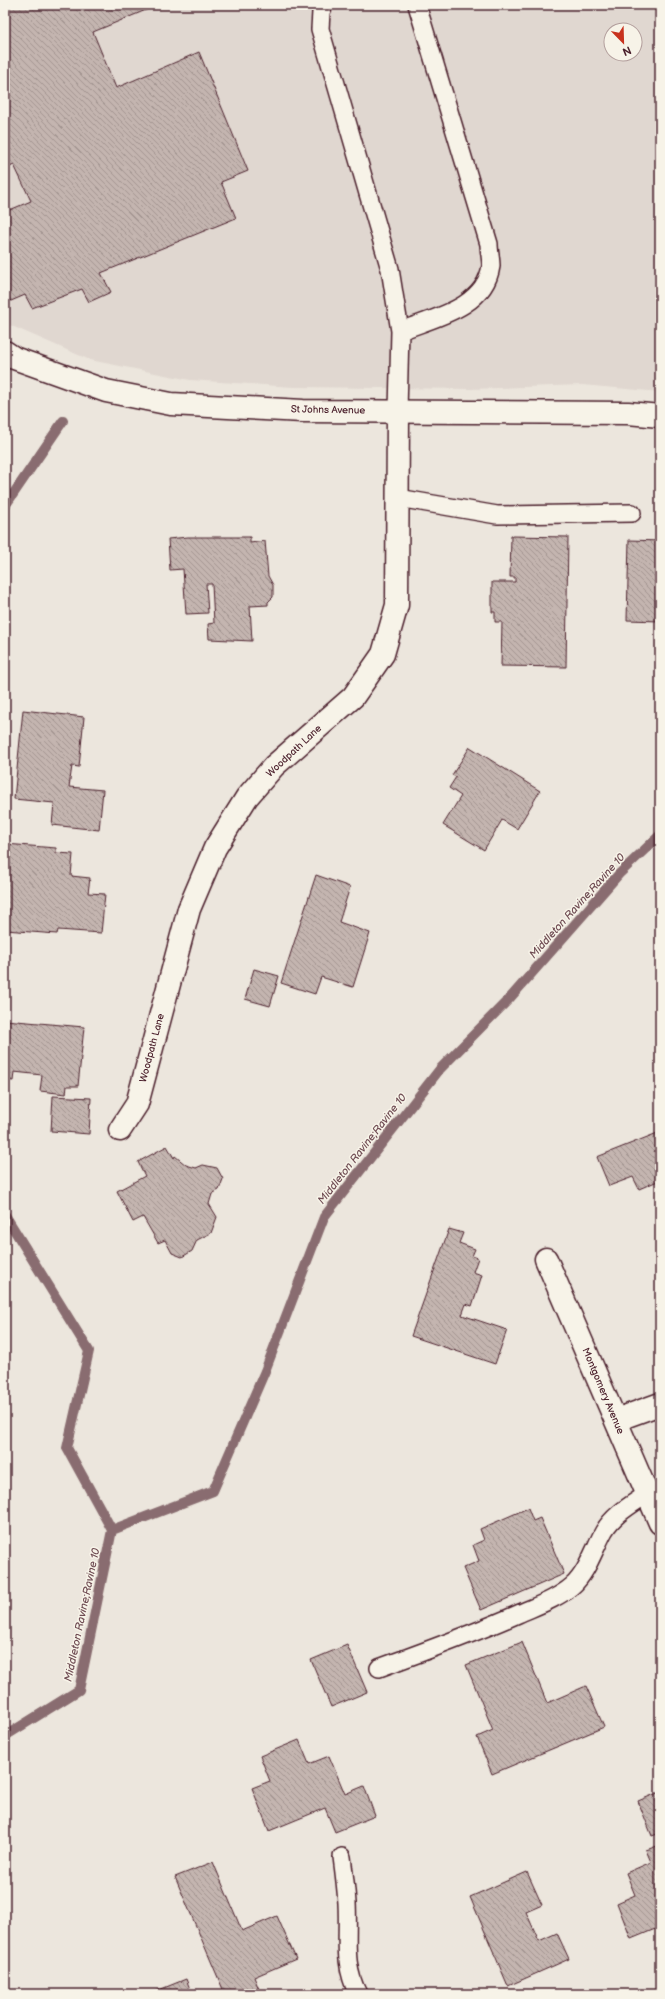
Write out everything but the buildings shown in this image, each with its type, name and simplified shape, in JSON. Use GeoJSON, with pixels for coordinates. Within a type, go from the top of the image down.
{"type":"FeatureCollection","features":[{"type":"Feature","properties":{"kind":"street","name":"St Johns Avenue"},"geometry":{"type":"LineString","coordinates":[[5,352],[14,358],[106,391],[171,404],[303,411],[628,413],[660,416]]}},
{"type":"Feature","properties":{"kind":"street","name":"Woodpath Lane"},"geometry":{"type":"LineString","coordinates":[[120,1130],[137,1104],[189,910],[215,848],[252,792],[274,766],[353,697],[383,654],[396,605],[398,411]]}},
{"type":"Feature","properties":{"kind":"street","name":"Montgomery Avenue"},"geometry":{"type":"LineString","coordinates":[[546,1260],[660,1524]]}},
{"type":"Feature","properties":{"kind":"street"},"geometry":{"type":"LineString","coordinates":[[616,1420],[660,1404]]}},
{"type":"Feature","properties":{"kind":"lane"},"geometry":{"type":"LineString","coordinates":[[324,5],[321,12],[320,29],[390,269],[400,331],[398,411]]}},
{"type":"Feature","properties":{"kind":"lane"},"geometry":{"type":"LineString","coordinates":[[400,331],[455,310],[473,299],[486,282],[491,265],[489,244],[417,5]]}},
{"type":"Feature","properties":{"kind":"lane"},"geometry":{"type":"LineString","coordinates":[[398,498],[497,515],[632,513]]}},
{"type":"Feature","properties":{"kind":"lane"},"geometry":{"type":"LineString","coordinates":[[380,1668],[492,1626],[561,1594],[573,1585],[583,1571],[605,1530],[613,1519],[622,1510],[647,1494]]}},
{"type":"Feature","properties":{"kind":"lane"},"geometry":{"type":"LineString","coordinates":[[342,1857],[347,1904],[346,1948],[350,1980],[358,1994]]}},
{"type":"Feature","properties":{"kind":"shaded area"},"geometry":{"type":"Polygon","coordinates":[[[5,5],[660,5],[660,392],[582,385],[470,389],[293,387],[190,380],[90,360],[5,323],[5,5]]]}},
{"type":"Feature","properties":{"kind":"waterway","name":"Middleton Ravine;Ravine 10"},"geometry":{"type":"LineString","coordinates":[[5,506],[63,421]]}},
{"type":"Feature","properties":{"kind":"waterway","name":"Middleton Ravine;Ravine 10"},"geometry":{"type":"LineString","coordinates":[[112,1530],[213,1491],[265,1371],[324,1217],[440,1069],[510,998],[619,874],[660,835]]}},
{"type":"Feature","properties":{"kind":"waterway","name":"Middleton Ravine;Ravine 10"},"geometry":{"type":"LineString","coordinates":[[5,1215],[89,1351],[67,1448],[112,1530],[79,1690],[5,1736]]}}]}
